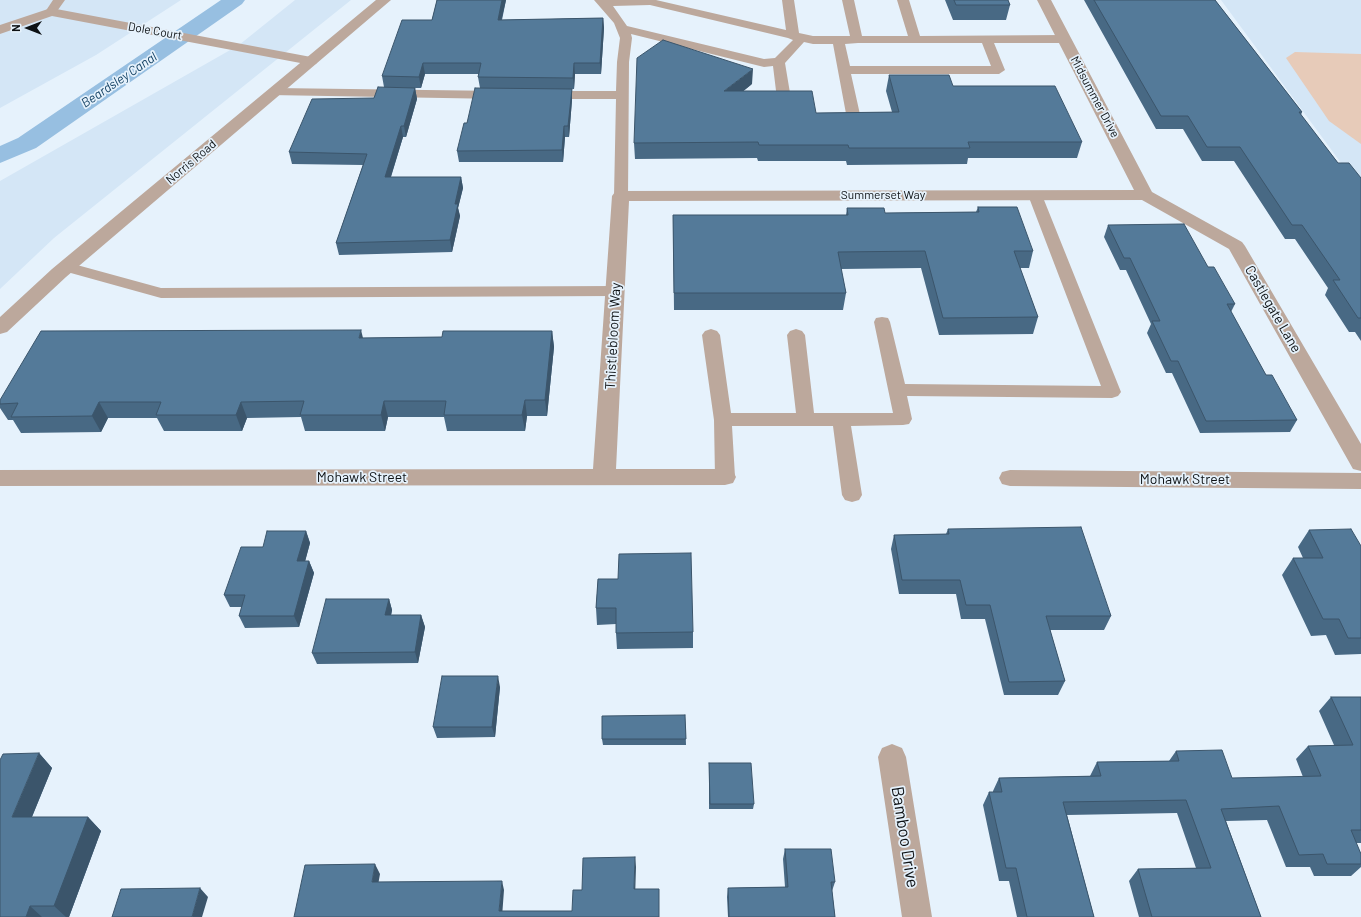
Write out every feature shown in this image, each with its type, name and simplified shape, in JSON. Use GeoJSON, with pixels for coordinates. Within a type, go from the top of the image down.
{"type":"FeatureCollection","features":[{"type":"Feature","properties":{"kind":"street","name":"Norris Road"},"geometry":{"type":"LineString","coordinates":[[0,328],[66,267],[384,0]]}},
{"type":"Feature","properties":{"kind":"street","name":"Midsummer Drive"},"geometry":{"type":"LineString","coordinates":[[1044,0],[1145,195]]}},
{"type":"Feature","properties":{"kind":"street","name":"Dole Court"},"geometry":{"type":"LineString","coordinates":[[0,30],[51,12],[163,32],[311,62]]}},
{"type":"Feature","properties":{"kind":"street","name":"Summerset Way"},"geometry":{"type":"LineString","coordinates":[[621,196],[1145,195]]}},
{"type":"Feature","properties":{"kind":"street","name":"Castlegate Lane"},"geometry":{"type":"LineString","coordinates":[[1145,195],[1236,246],[1361,463]]}},
{"type":"Feature","properties":{"kind":"street","name":"Thistlebloom Way"},"geometry":{"type":"LineString","coordinates":[[604,477],[621,196]]}},
{"type":"Feature","properties":{"kind":"street","name":"Mohawk Street"},"geometry":{"type":"LineString","coordinates":[[0,478],[725,477]]}},
{"type":"Feature","properties":{"kind":"street","name":"Mohawk Street"},"geometry":{"type":"LineString","coordinates":[[1010,478],[1361,481]]}},
{"type":"Feature","properties":{"kind":"street","name":"Bamboo Drive"},"geometry":{"type":"LineString","coordinates":[[892,757],[917,917]]}},
{"type":"Feature","properties":{"kind":"lane"},"geometry":{"type":"LineString","coordinates":[[51,12],[59,0]]}},
{"type":"Feature","properties":{"kind":"lane"},"geometry":{"type":"LineString","coordinates":[[784,99],[779,62],[797,37],[788,0]]}},
{"type":"Feature","properties":{"kind":"lane"},"geometry":{"type":"LineString","coordinates":[[848,0],[857,40]]}},
{"type":"Feature","properties":{"kind":"lane"},"geometry":{"type":"LineString","coordinates":[[903,0],[915,40]]}},
{"type":"Feature","properties":{"kind":"lane"},"geometry":{"type":"LineString","coordinates":[[602,1],[634,1],[662,5],[813,40],[1064,39]]}},
{"type":"Feature","properties":{"kind":"lane"},"geometry":{"type":"LineString","coordinates":[[602,1],[615,16],[623,29],[626,38],[623,62],[621,196]]}},
{"type":"Feature","properties":{"kind":"lane"},"geometry":{"type":"LineString","coordinates":[[623,29],[764,63],[779,62]]}},
{"type":"Feature","properties":{"kind":"lane"},"geometry":{"type":"LineString","coordinates":[[838,40],[854,119]]}},
{"type":"Feature","properties":{"kind":"lane"},"geometry":{"type":"LineString","coordinates":[[844,70],[999,70],[987,40]]}},
{"type":"Feature","properties":{"kind":"lane"},"geometry":{"type":"LineString","coordinates":[[275,92],[515,95]]}},
{"type":"Feature","properties":{"kind":"lane"},"geometry":{"type":"LineString","coordinates":[[538,95],[622,96]]}},
{"type":"Feature","properties":{"kind":"lane"},"geometry":{"type":"LineString","coordinates":[[897,390],[1112,392],[1035,195]]}},
{"type":"Feature","properties":{"kind":"lane"},"geometry":{"type":"LineString","coordinates":[[66,267],[161,293],[615,291]]}},
{"type":"Feature","properties":{"kind":"lane"},"geometry":{"type":"LineString","coordinates":[[723,420],[903,419],[882,322]]}},
{"type":"Feature","properties":{"kind":"lane"},"geometry":{"type":"LineString","coordinates":[[711,335],[723,420],[725,477]]}},
{"type":"Feature","properties":{"kind":"lane"},"geometry":{"type":"LineString","coordinates":[[796,335],[806,419]]}},
{"type":"Feature","properties":{"kind":"lane"},"geometry":{"type":"LineString","coordinates":[[841,419],[852,495]]}},
{"type":"Feature","properties":{"kind":"shaded area"},"geometry":{"type":"Polygon","coordinates":[[[0,0],[181,0],[96,55],[0,108],[0,0]]]}},
{"type":"Feature","properties":{"kind":"shaded area"},"geometry":{"type":"Polygon","coordinates":[[[295,0],[351,0],[54,238],[0,289],[0,181],[239,45],[295,0]]]}},
{"type":"Feature","properties":{"kind":"shaded area"},"geometry":{"type":"Polygon","coordinates":[[[1221,0],[1361,0],[1361,190],[1221,0]]]}},
{"type":"Feature","properties":{"kind":"shaded area"},"geometry":{"type":"Polygon","coordinates":[[[1295,52],[1361,54],[1361,144],[1329,121],[1286,58],[1295,52]]]}},
{"type":"Feature","properties":{"kind":"building"},"geometry":{"type":"Polygon","coordinates":[[[437,0],[502,0],[498,20],[603,18],[600,63],[574,63],[573,78],[478,77],[481,63],[423,63],[419,77],[382,76],[402,20],[432,20],[437,0]]]}},
{"type":"Feature","properties":{"kind":"building"},"geometry":{"type":"Polygon","coordinates":[[[954,0],[1008,0],[1010,5],[956,5],[954,0]]]}},
{"type":"Feature","properties":{"kind":"building"},"geometry":{"type":"Polygon","coordinates":[[[1094,0],[1215,0],[1302,112],[1299,112],[1338,163],[1349,163],[1361,178],[1361,318],[1358,318],[1333,280],[1340,280],[1302,225],[1292,225],[1240,147],[1207,147],[1188,116],[1161,116],[1094,0]]]}},
{"type":"Feature","properties":{"kind":"building"},"geometry":{"type":"Polygon","coordinates":[[[663,40],[753,69],[724,91],[812,91],[816,113],[899,112],[889,75],[949,75],[953,86],[1055,86],[1082,142],[968,142],[970,148],[849,148],[848,145],[759,145],[758,142],[634,143],[637,58],[663,40]]]}},
{"type":"Feature","properties":{"kind":"building"},"geometry":{"type":"Polygon","coordinates":[[[378,87],[415,88],[404,126],[401,126],[385,177],[461,177],[455,204],[458,204],[450,240],[336,243],[367,154],[289,152],[312,99],[374,98],[378,87]]]}},
{"type":"Feature","properties":{"kind":"building"},"geometry":{"type":"Polygon","coordinates":[[[475,88],[572,89],[568,126],[564,126],[562,150],[457,151],[464,123],[467,123],[475,88]]]}},
{"type":"Feature","properties":{"kind":"building"},"geometry":{"type":"Polygon","coordinates":[[[978,207],[1017,207],[1033,251],[1014,251],[1038,317],[943,318],[925,251],[838,252],[846,293],[674,293],[673,215],[848,215],[847,208],[884,208],[885,213],[979,212],[978,207]]]}},
{"type":"Feature","properties":{"kind":"building"},"geometry":{"type":"Polygon","coordinates":[[[1184,224],[1208,267],[1214,267],[1235,304],[1227,304],[1266,375],[1272,375],[1297,420],[1206,421],[1178,361],[1171,361],[1152,321],[1160,321],[1130,258],[1124,258],[1108,225],[1184,224]]]}},
{"type":"Feature","properties":{"kind":"building"},"geometry":{"type":"Polygon","coordinates":[[[361,330],[359,338],[442,337],[443,331],[552,331],[545,400],[525,400],[522,415],[444,415],[446,401],[384,401],[381,415],[300,415],[304,401],[241,402],[236,415],[156,415],[161,402],[99,402],[92,416],[11,417],[18,403],[0,404],[0,400],[41,331],[361,330]]]}},
{"type":"Feature","properties":{"kind":"building"},"geometry":{"type":"Polygon","coordinates":[[[1081,527],[1111,616],[1046,616],[1065,681],[1009,682],[990,605],[966,605],[960,580],[902,580],[894,535],[949,534],[948,529],[1081,527]]]}},
{"type":"Feature","properties":{"kind":"building"},"geometry":{"type":"Polygon","coordinates":[[[1351,529],[1361,546],[1361,638],[1348,638],[1339,619],[1323,619],[1293,558],[1323,558],[1309,530],[1351,529]]]}},
{"type":"Feature","properties":{"kind":"building"},"geometry":{"type":"Polygon","coordinates":[[[267,531],[306,531],[297,561],[309,561],[294,616],[239,616],[245,595],[224,595],[241,547],[263,547],[267,531]]]}},
{"type":"Feature","properties":{"kind":"building"},"geometry":{"type":"Polygon","coordinates":[[[691,553],[693,632],[616,633],[616,608],[596,608],[598,579],[618,579],[619,554],[691,553]]]}},
{"type":"Feature","properties":{"kind":"building"},"geometry":{"type":"Polygon","coordinates":[[[326,599],[389,599],[385,615],[421,615],[415,652],[312,653],[326,599]]]}},
{"type":"Feature","properties":{"kind":"building"},"geometry":{"type":"Polygon","coordinates":[[[442,676],[498,676],[492,727],[433,727],[442,676]]]}},
{"type":"Feature","properties":{"kind":"building"},"geometry":{"type":"Polygon","coordinates":[[[1331,697],[1361,697],[1361,830],[1351,830],[1361,854],[1361,864],[1327,864],[1323,854],[1299,855],[1279,806],[1221,809],[1261,917],[1152,917],[1138,869],[1211,868],[1186,800],[1063,802],[1094,917],[1027,917],[1016,868],[1006,868],[989,792],[1002,792],[999,778],[1101,776],[1097,762],[1179,761],[1176,751],[1222,750],[1232,778],[1321,776],[1308,746],[1353,745],[1331,697]]]}},
{"type":"Feature","properties":{"kind":"building"},"geometry":{"type":"Polygon","coordinates":[[[685,715],[686,739],[602,739],[602,716],[685,715]]]}},
{"type":"Feature","properties":{"kind":"building"},"geometry":{"type":"Polygon","coordinates":[[[39,753],[12,817],[88,817],[54,906],[30,906],[26,917],[0,917],[0,760],[3,754],[39,753]]]}},
{"type":"Feature","properties":{"kind":"building"},"geometry":{"type":"Polygon","coordinates":[[[709,763],[751,763],[754,804],[710,804],[709,763]]]}},
{"type":"Feature","properties":{"kind":"building"},"geometry":{"type":"Polygon","coordinates":[[[785,849],[831,849],[835,882],[831,882],[835,917],[729,917],[728,888],[788,887],[785,849]]]}},
{"type":"Feature","properties":{"kind":"building"},"geometry":{"type":"Polygon","coordinates":[[[635,857],[634,889],[659,889],[659,917],[294,917],[305,865],[375,864],[372,882],[502,881],[499,911],[572,911],[573,890],[582,890],[583,858],[635,857]]]}},
{"type":"Feature","properties":{"kind":"building"},"geometry":{"type":"Polygon","coordinates":[[[200,888],[192,917],[112,917],[121,889],[200,888]]]}},
{"type":"Feature","properties":{"kind":"waterway","name":"Beardsley Canal"},"geometry":{"type":"LineString","coordinates":[[0,155],[27,143],[235,0]]}}]}
